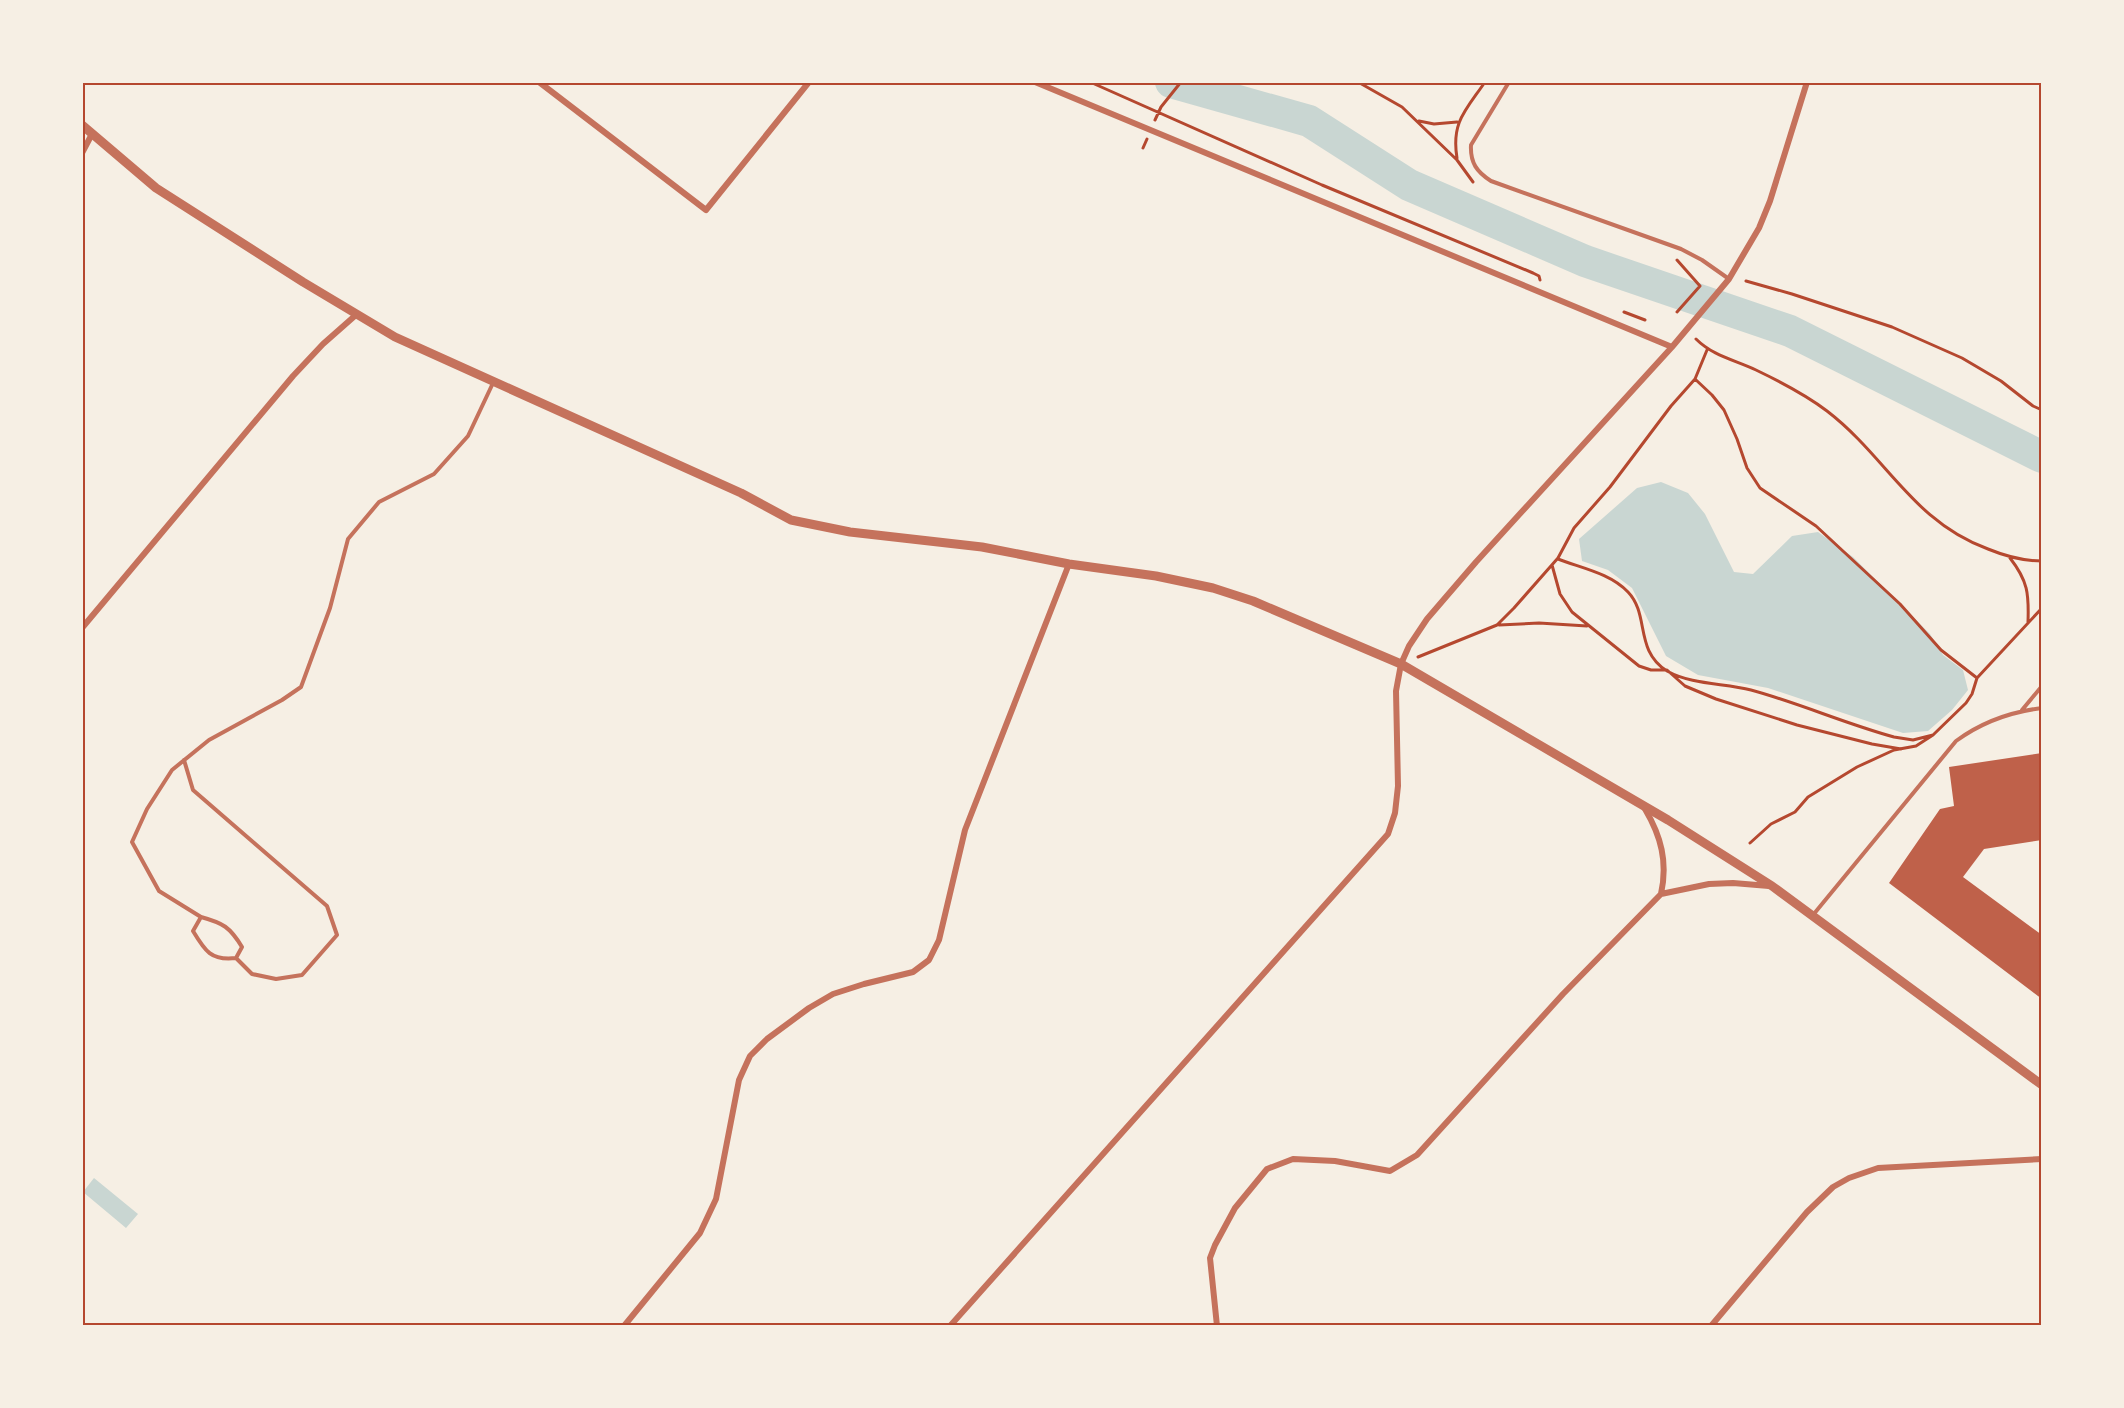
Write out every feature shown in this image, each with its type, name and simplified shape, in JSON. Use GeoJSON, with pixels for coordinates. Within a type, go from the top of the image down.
{"type":"FeatureCollection","features":[{"type":"Feature","properties":{"kind":"street"},"geometry":{"type":"LineString","coordinates":[[539,82],[706,210],[809,82]]}},
{"type":"Feature","properties":{"kind":"street"},"geometry":{"type":"LineString","coordinates":[[1035,82],[1672,347]]}},
{"type":"Feature","properties":{"kind":"street"},"geometry":{"type":"LineString","coordinates":[[950,1326],[1388,834],[1395,813],[1398,786],[1396,691],[1401,664],[1409,646],[1434,611],[1672,347],[1729,279],[1759,228],[1770,201],[1807,82]]}},
{"type":"Feature","properties":{"kind":"street"},"geometry":{"type":"LineString","coordinates":[[82,125],[156,188],[395,337],[741,493],[791,520],[850,532],[982,547],[1069,564],[1156,576],[1213,588],[1253,601],[1401,664],[1644,806],[1772,886],[2042,1085]]}},
{"type":"Feature","properties":{"kind":"street"},"geometry":{"type":"LineString","coordinates":[[82,153],[92,134]]}},
{"type":"Feature","properties":{"kind":"street"},"geometry":{"type":"LineString","coordinates":[[82,628],[293,375],[357,314]]}},
{"type":"Feature","properties":{"kind":"street"},"geometry":{"type":"LineString","coordinates":[[624,1326],[700,1233],[716,1199],[737,1090],[750,1056],[767,1039],[809,1008],[833,994],[913,972],[921,967],[934,952],[945,918],[965,830],[1069,564]]}},
{"type":"Feature","properties":{"kind":"street"},"geometry":{"type":"LineString","coordinates":[[1644,806],[1660,839],[1664,861],[1661,894]]}},
{"type":"Feature","properties":{"kind":"street"},"geometry":{"type":"LineString","coordinates":[[1217,1326],[1210,1258],[1236,1208],[1267,1169],[1293,1158],[1335,1161],[1390,1171],[1417,1155],[1563,994],[1661,894],[1709,884],[1772,886]]}},
{"type":"Feature","properties":{"kind":"street"},"geometry":{"type":"LineString","coordinates":[[1711,1326],[1807,1212],[1833,1187],[1849,1178],[1878,1168],[2041,1158]]}},
{"type":"Feature","properties":{"kind":"lane"},"geometry":{"type":"LineString","coordinates":[[1509,82],[1471,145],[1470,157],[1480,173],[1491,180],[1681,249],[1702,260],[1729,279]]}},
{"type":"Feature","properties":{"kind":"lane"},"geometry":{"type":"LineString","coordinates":[[236,958],[242,946],[232,930],[219,922],[201,917],[159,891],[132,842],[147,809],[172,770],[209,740],[301,687],[330,608],[348,539],[379,502],[434,474],[468,436],[494,382]]}},
{"type":"Feature","properties":{"kind":"lane"},"geometry":{"type":"LineString","coordinates":[[2021,711],[2042,686]]}},
{"type":"Feature","properties":{"kind":"lane"},"geometry":{"type":"LineString","coordinates":[[1813,915],[1956,741],[1997,718],[2042,708]]}},
{"type":"Feature","properties":{"kind":"lane"},"geometry":{"type":"LineString","coordinates":[[184,760],[193,790],[327,906],[337,935],[303,975],[276,979],[252,974],[236,958]]}},
{"type":"Feature","properties":{"kind":"lane"},"geometry":{"type":"LineString","coordinates":[[201,917],[193,931],[203,948],[221,960],[236,958]]}},
{"type":"Feature","properties":{"kind":"path"},"geometry":{"type":"LineString","coordinates":[[1090,82],[1322,185],[1537,275],[1542,283]]}},
{"type":"Feature","properties":{"kind":"path"},"geometry":{"type":"LineString","coordinates":[[1155,120],[1161,107],[1181,82]]}},
{"type":"Feature","properties":{"kind":"path"},"geometry":{"type":"LineString","coordinates":[[1457,160],[1454,143],[1458,122],[1485,82]]}},
{"type":"Feature","properties":{"kind":"path"},"geometry":{"type":"LineString","coordinates":[[1418,121],[1434,124],[1458,122]]}},
{"type":"Feature","properties":{"kind":"path"},"geometry":{"type":"LineString","coordinates":[[1143,148],[1147,138]]}},
{"type":"Feature","properties":{"kind":"path"},"geometry":{"type":"LineString","coordinates":[[1746,281],[1892,327],[1962,358],[2001,381],[2033,406],[2042,410]]}},
{"type":"Feature","properties":{"kind":"path"},"geometry":{"type":"LineString","coordinates":[[1677,312],[1700,286]]}},
{"type":"Feature","properties":{"kind":"path"},"geometry":{"type":"LineString","coordinates":[[1622,312],[1645,320]]}},
{"type":"Feature","properties":{"kind":"path"},"geometry":{"type":"LineString","coordinates":[[1696,339],[1707,350],[1756,370],[1798,392],[1827,411],[1854,435],[1918,506],[1953,534],[2009,557],[2042,561]]}},
{"type":"Feature","properties":{"kind":"path"},"geometry":{"type":"LineString","coordinates":[[1497,625],[1558,558],[1574,528],[1610,487],[1671,406],[1695,379],[1707,350]]}},
{"type":"Feature","properties":{"kind":"path"},"geometry":{"type":"LineString","coordinates":[[1695,379],[1724,410],[1747,468],[1760,488],[1816,526],[1900,604],[1941,650],[1977,678]]}},
{"type":"Feature","properties":{"kind":"path"},"geometry":{"type":"LineString","coordinates":[[2009,557],[2021,572],[2027,588],[2028,624]]}},
{"type":"Feature","properties":{"kind":"path"},"geometry":{"type":"LineString","coordinates":[[1558,558],[1603,574],[1627,591],[1636,602],[1643,638],[1650,653],[1685,686],[1716,699],[1797,724],[1872,744],[1901,749]]}},
{"type":"Feature","properties":{"kind":"path"},"geometry":{"type":"LineString","coordinates":[[1551,565],[1560,594],[1572,612],[1639,666],[1651,670],[1666,670],[1690,680],[1750,690],[1894,737],[1913,740],[1933,735]]}},
{"type":"Feature","properties":{"kind":"path"},"geometry":{"type":"LineString","coordinates":[[1750,843],[1771,824],[1795,812],[1808,797],[1876,758],[1916,746],[1933,735],[1966,703],[1972,694],[1977,678],[2042,608]]}},
{"type":"Feature","properties":{"kind":"path"},"geometry":{"type":"LineString","coordinates":[[1401,664],[1497,625],[1539,622],[1587,626]]}},
{"type":"Feature","properties":{"kind":"shaded area"},"geometry":{"type":"Polygon","coordinates":[[[1661,482],[1688,493],[1705,514],[1734,572],[1753,574],[1792,536],[1818,532],[1853,557],[1930,634],[1943,655],[1963,670],[1968,690],[1952,710],[1928,731],[1903,733],[1768,688],[1698,675],[1666,656],[1632,588],[1608,570],[1582,561],[1579,539],[1637,488],[1661,482]]]}},
{"type":"Feature","properties":{"kind":"shaded area"},"geometry":{"type":"Polygon","coordinates":[[[94,1178],[138,1214],[126,1228],[83,1192],[94,1178]]]}},
{"type":"Feature","properties":{"kind":"building"},"geometry":{"type":"Polygon","coordinates":[[[2042,753],[2042,840],[1984,849],[1963,877],[2042,935],[2042,999],[1889,883],[1940,809],[1954,806],[1949,767],[2042,753]]]}},
{"type":"Feature","properties":{"kind":"waterway"},"geometry":{"type":"LineString","coordinates":[[1171,82],[1309,121],[1409,185],[1585,261],[1790,331],[2042,457]]}}]}
